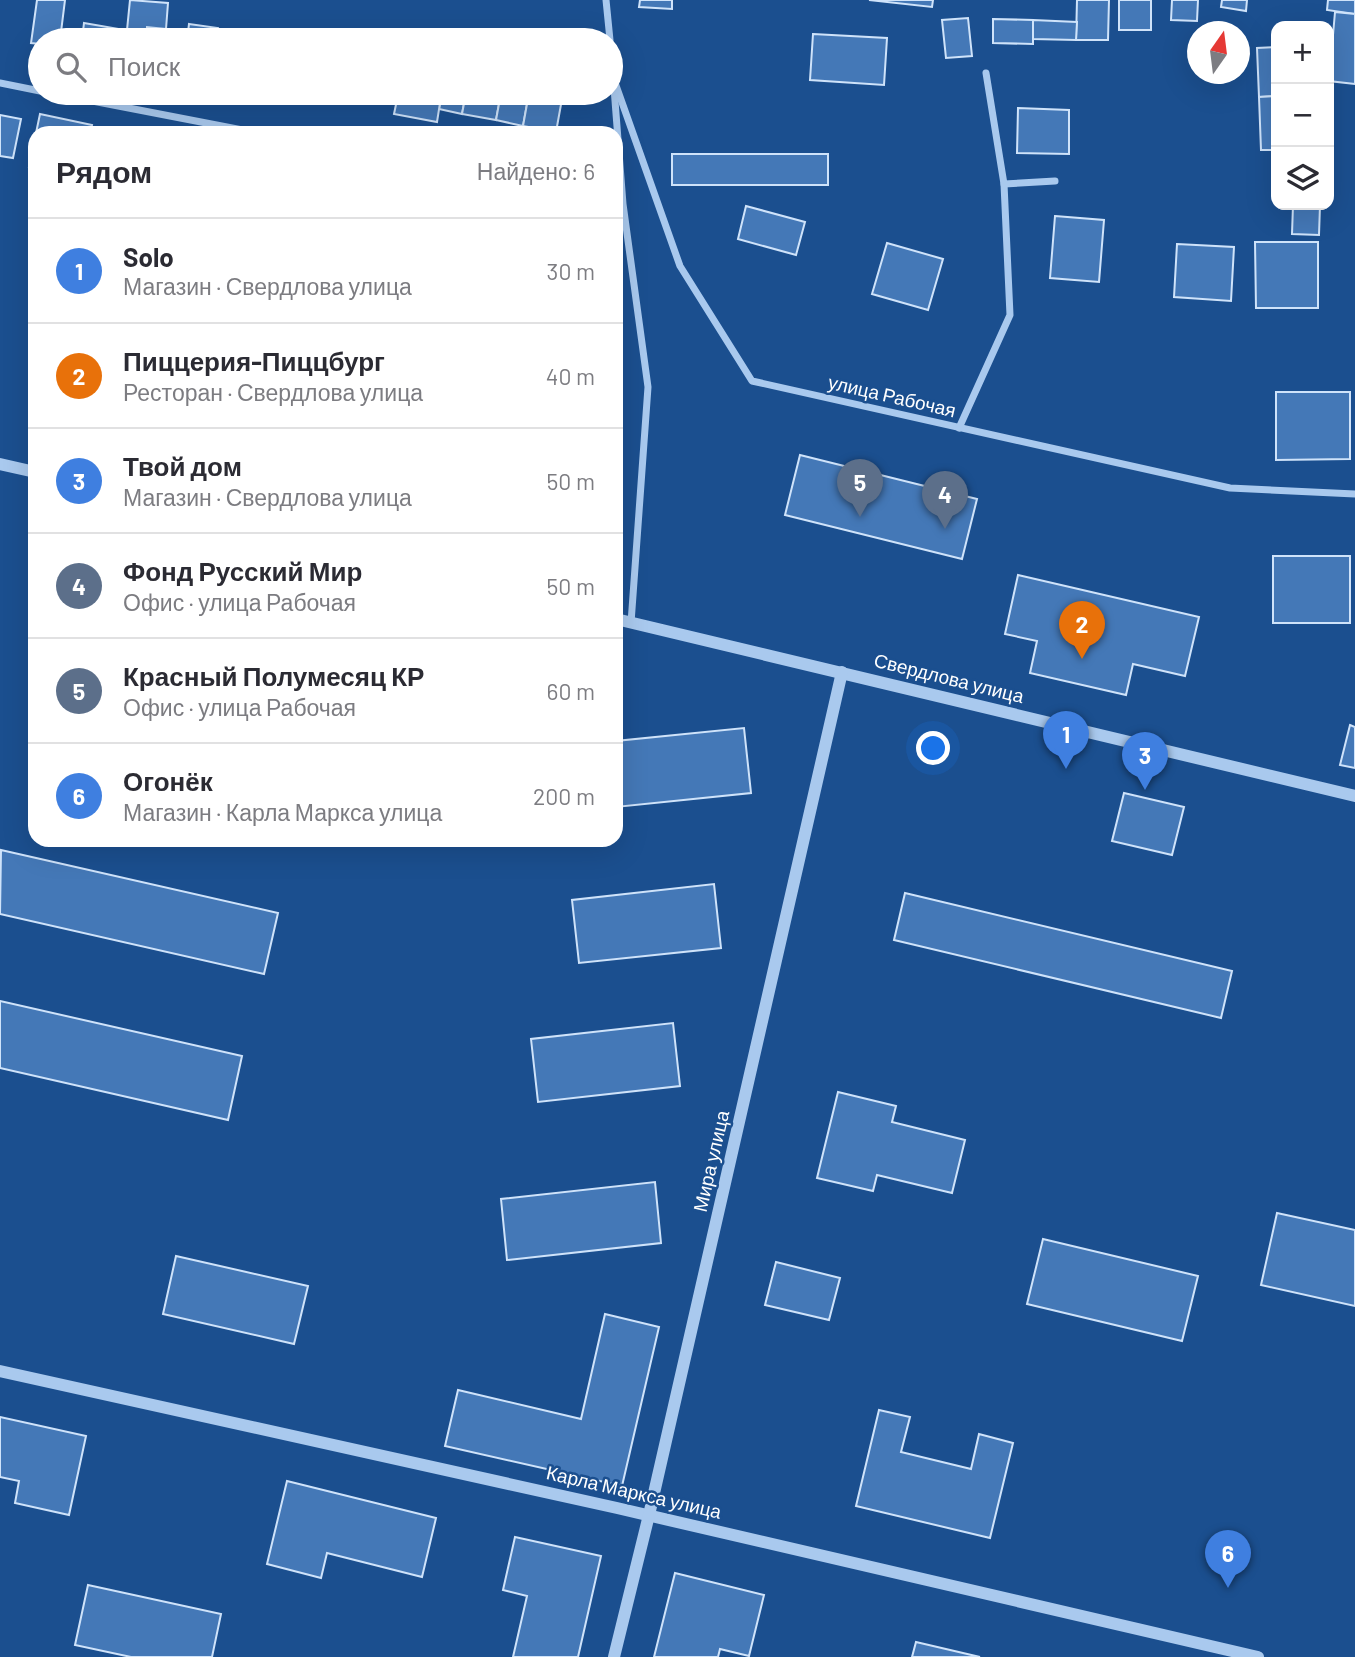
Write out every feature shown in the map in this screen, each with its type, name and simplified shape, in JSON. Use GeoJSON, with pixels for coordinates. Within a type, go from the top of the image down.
{"type":"FeatureCollection","features":[{"type":"Feature","properties":{"kind":"street"},"geometry":{"type":"LineString","coordinates":[[606,0],[609,28]]}},
{"type":"Feature","properties":{"kind":"street"},"geometry":{"type":"LineString","coordinates":[[960,428],[1010,315],[1004,184],[986,73]]}},
{"type":"Feature","properties":{"kind":"street"},"geometry":{"type":"LineString","coordinates":[[0,83],[28,89]]}},
{"type":"Feature","properties":{"kind":"street","name":"улица Рабочая"},"geometry":{"type":"LineString","coordinates":[[623,103],[680,266],[752,381],[1230,488],[1355,494]]}},
{"type":"Feature","properties":{"kind":"street"},"geometry":{"type":"LineString","coordinates":[[113,105],[222,126]]}},
{"type":"Feature","properties":{"kind":"street"},"geometry":{"type":"LineString","coordinates":[[615,105],[616,126]]}},
{"type":"Feature","properties":{"kind":"street"},"geometry":{"type":"LineString","coordinates":[[1004,184],[1055,181]]}},
{"type":"Feature","properties":{"kind":"street"},"geometry":{"type":"LineString","coordinates":[[623,224],[648,387],[631,623]]}},
{"type":"Feature","properties":{"kind":"street"},"geometry":{"type":"LineString","coordinates":[[0,464],[28,470]]}},
{"type":"Feature","properties":{"kind":"street","name":"Свердлова улица"},"geometry":{"type":"LineString","coordinates":[[623,621],[1355,796]]}},
{"type":"Feature","properties":{"kind":"street","name":"Мира улица"},"geometry":{"type":"LineString","coordinates":[[614,1657],[842,672]]}},
{"type":"Feature","properties":{"kind":"street","name":"Карла Маркса улица"},"geometry":{"type":"LineString","coordinates":[[0,1371],[649,1515],[1258,1657]]}},
{"type":"Feature","properties":{"kind":"building"},"geometry":{"type":"Polygon","coordinates":[[[37,0],[65,0],[62,28],[33,28],[37,0]]]}},
{"type":"Feature","properties":{"kind":"building"},"geometry":{"type":"Polygon","coordinates":[[[130,0],[168,3],[166,28],[127,28],[130,0]]]}},
{"type":"Feature","properties":{"kind":"building"},"geometry":{"type":"Polygon","coordinates":[[[640,0],[672,0],[672,9],[639,7],[640,0]]]}},
{"type":"Feature","properties":{"kind":"building"},"geometry":{"type":"Polygon","coordinates":[[[869,0],[933,0],[932,7],[869,0]]]}},
{"type":"Feature","properties":{"kind":"building"},"geometry":{"type":"Polygon","coordinates":[[[1077,0],[1109,0],[1108,40],[1076,40],[1077,0]]]}},
{"type":"Feature","properties":{"kind":"building"},"geometry":{"type":"Polygon","coordinates":[[[1119,0],[1151,0],[1151,30],[1119,30],[1119,0]]]}},
{"type":"Feature","properties":{"kind":"building"},"geometry":{"type":"Polygon","coordinates":[[[1172,0],[1198,0],[1197,21],[1171,20],[1172,0]]]}},
{"type":"Feature","properties":{"kind":"building"},"geometry":{"type":"Polygon","coordinates":[[[1222,0],[1247,0],[1246,11],[1221,7],[1222,0]]]}},
{"type":"Feature","properties":{"kind":"building"},"geometry":{"type":"Polygon","coordinates":[[[1328,0],[1355,0],[1355,14],[1327,10],[1328,0]]]}},
{"type":"Feature","properties":{"kind":"building"},"geometry":{"type":"Polygon","coordinates":[[[1335,12],[1355,14],[1355,84],[1334,82],[1335,12]]]}},
{"type":"Feature","properties":{"kind":"building"},"geometry":{"type":"Polygon","coordinates":[[[968,18],[972,56],[946,58],[942,20],[968,18]]]}},
{"type":"Feature","properties":{"kind":"building"},"geometry":{"type":"Polygon","coordinates":[[[993,19],[1033,20],[1033,44],[993,43],[993,19]]]}},
{"type":"Feature","properties":{"kind":"building"},"geometry":{"type":"Polygon","coordinates":[[[1033,20],[1077,22],[1076,40],[1033,39],[1033,20]]]}},
{"type":"Feature","properties":{"kind":"building"},"geometry":{"type":"Polygon","coordinates":[[[84,23],[113,28],[83,28],[84,23]]]}},
{"type":"Feature","properties":{"kind":"building"},"geometry":{"type":"Polygon","coordinates":[[[189,24],[218,28],[188,28],[189,24]]]}},
{"type":"Feature","properties":{"kind":"building"},"geometry":{"type":"Polygon","coordinates":[[[813,34],[887,38],[884,85],[810,80],[813,34]]]}},
{"type":"Feature","properties":{"kind":"building"},"geometry":{"type":"Polygon","coordinates":[[[1271,47],[1271,96],[1259,97],[1257,48],[1271,47]]]}},
{"type":"Feature","properties":{"kind":"building"},"geometry":{"type":"Polygon","coordinates":[[[1271,96],[1271,150],[1261,150],[1259,97],[1271,96]]]}},
{"type":"Feature","properties":{"kind":"building"},"geometry":{"type":"Polygon","coordinates":[[[396,105],[440,105],[437,122],[394,114],[396,105]]]}},
{"type":"Feature","properties":{"kind":"building"},"geometry":{"type":"Polygon","coordinates":[[[440,105],[464,105],[462,114],[439,109],[440,105]]]}},
{"type":"Feature","properties":{"kind":"building"},"geometry":{"type":"Polygon","coordinates":[[[464,105],[499,105],[496,120],[462,114],[464,105]]]}},
{"type":"Feature","properties":{"kind":"building"},"geometry":{"type":"Polygon","coordinates":[[[499,105],[527,105],[523,126],[496,120],[499,105]]]}},
{"type":"Feature","properties":{"kind":"building"},"geometry":{"type":"Polygon","coordinates":[[[527,105],[561,105],[557,126],[523,126],[527,105]]]}},
{"type":"Feature","properties":{"kind":"building"},"geometry":{"type":"Polygon","coordinates":[[[1018,108],[1069,110],[1069,154],[1017,153],[1018,108]]]}},
{"type":"Feature","properties":{"kind":"building"},"geometry":{"type":"Polygon","coordinates":[[[40,114],[92,125],[92,126],[37,126],[40,114]]]}},
{"type":"Feature","properties":{"kind":"building"},"geometry":{"type":"Polygon","coordinates":[[[0,115],[21,119],[13,158],[0,156],[0,115]]]}},
{"type":"Feature","properties":{"kind":"building"},"geometry":{"type":"Polygon","coordinates":[[[672,154],[828,154],[828,185],[672,185],[672,154]]]}},
{"type":"Feature","properties":{"kind":"building"},"geometry":{"type":"Polygon","coordinates":[[[746,206],[805,222],[796,255],[738,239],[746,206]]]}},
{"type":"Feature","properties":{"kind":"building"},"geometry":{"type":"Polygon","coordinates":[[[1293,210],[1320,210],[1319,235],[1292,234],[1293,210]]]}},
{"type":"Feature","properties":{"kind":"building"},"geometry":{"type":"Polygon","coordinates":[[[1055,216],[1104,220],[1099,282],[1050,278],[1055,216]]]}},
{"type":"Feature","properties":{"kind":"building"},"geometry":{"type":"Polygon","coordinates":[[[1255,242],[1318,242],[1318,308],[1256,308],[1255,242]]]}},
{"type":"Feature","properties":{"kind":"building"},"geometry":{"type":"Polygon","coordinates":[[[887,243],[943,259],[928,310],[872,294],[887,243]]]}},
{"type":"Feature","properties":{"kind":"building"},"geometry":{"type":"Polygon","coordinates":[[[1177,244],[1234,247],[1231,301],[1174,297],[1177,244]]]}},
{"type":"Feature","properties":{"kind":"building"},"geometry":{"type":"Polygon","coordinates":[[[1276,392],[1350,392],[1350,459],[1276,460],[1276,392]]]}},
{"type":"Feature","properties":{"kind":"building"},"geometry":{"type":"Polygon","coordinates":[[[800,455],[977,499],[962,559],[785,515],[800,455]]]}},
{"type":"Feature","properties":{"kind":"building"},"geometry":{"type":"Polygon","coordinates":[[[1273,556],[1350,556],[1350,623],[1273,623],[1273,556]]]}},
{"type":"Feature","properties":{"kind":"building"},"geometry":{"type":"Polygon","coordinates":[[[1018,575],[1199,617],[1185,676],[1133,664],[1126,695],[1030,673],[1037,641],[1005,634],[1018,575]]]}},
{"type":"Feature","properties":{"kind":"building"},"geometry":{"type":"Polygon","coordinates":[[[1350,725],[1355,727],[1355,768],[1340,765],[1350,725]]]}},
{"type":"Feature","properties":{"kind":"building"},"geometry":{"type":"Polygon","coordinates":[[[744,728],[751,793],[623,806],[623,740],[744,728]]]}},
{"type":"Feature","properties":{"kind":"building"},"geometry":{"type":"Polygon","coordinates":[[[1124,793],[1184,807],[1172,855],[1112,841],[1124,793]]]}},
{"type":"Feature","properties":{"kind":"building"},"geometry":{"type":"Polygon","coordinates":[[[1,850],[278,913],[264,974],[0,914],[1,850]]]}},
{"type":"Feature","properties":{"kind":"building"},"geometry":{"type":"Polygon","coordinates":[[[714,884],[721,948],[579,963],[572,900],[714,884]]]}},
{"type":"Feature","properties":{"kind":"building"},"geometry":{"type":"Polygon","coordinates":[[[905,893],[1232,971],[1221,1018],[894,940],[905,893]]]}},
{"type":"Feature","properties":{"kind":"building"},"geometry":{"type":"Polygon","coordinates":[[[0,1001],[242,1056],[228,1120],[0,1068],[0,1001]]]}},
{"type":"Feature","properties":{"kind":"building"},"geometry":{"type":"Polygon","coordinates":[[[673,1023],[680,1086],[538,1102],[531,1039],[673,1023]]]}},
{"type":"Feature","properties":{"kind":"building"},"geometry":{"type":"Polygon","coordinates":[[[838,1092],[896,1106],[892,1122],[965,1140],[952,1193],[877,1175],[873,1191],[817,1178],[838,1092]]]}},
{"type":"Feature","properties":{"kind":"building"},"geometry":{"type":"Polygon","coordinates":[[[655,1182],[661,1243],[507,1260],[501,1199],[655,1182]]]}},
{"type":"Feature","properties":{"kind":"building"},"geometry":{"type":"Polygon","coordinates":[[[1277,1213],[1355,1230],[1355,1306],[1261,1285],[1277,1213]]]}},
{"type":"Feature","properties":{"kind":"building"},"geometry":{"type":"Polygon","coordinates":[[[1043,1239],[1198,1276],[1182,1341],[1027,1304],[1043,1239]]]}},
{"type":"Feature","properties":{"kind":"building"},"geometry":{"type":"Polygon","coordinates":[[[176,1256],[308,1286],[294,1344],[163,1314],[176,1256]]]}},
{"type":"Feature","properties":{"kind":"building"},"geometry":{"type":"Polygon","coordinates":[[[776,1262],[840,1278],[829,1320],[765,1305],[776,1262]]]}},
{"type":"Feature","properties":{"kind":"building"},"geometry":{"type":"Polygon","coordinates":[[[605,1314],[659,1327],[622,1486],[445,1446],[458,1390],[581,1419],[605,1314]]]}},
{"type":"Feature","properties":{"kind":"building"},"geometry":{"type":"Polygon","coordinates":[[[879,1410],[910,1417],[901,1452],[971,1469],[979,1434],[1013,1443],[990,1538],[856,1506],[879,1410]]]}},
{"type":"Feature","properties":{"kind":"building"},"geometry":{"type":"Polygon","coordinates":[[[0,1417],[86,1436],[69,1515],[15,1503],[19,1481],[0,1477],[0,1417]]]}},
{"type":"Feature","properties":{"kind":"building"},"geometry":{"type":"Polygon","coordinates":[[[287,1481],[436,1518],[422,1577],[327,1553],[321,1578],[267,1564],[287,1481]]]}},
{"type":"Feature","properties":{"kind":"building"},"geometry":{"type":"Polygon","coordinates":[[[515,1537],[601,1556],[578,1657],[513,1657],[527,1596],[503,1590],[515,1537]]]}},
{"type":"Feature","properties":{"kind":"building"},"geometry":{"type":"Polygon","coordinates":[[[675,1573],[764,1595],[749,1656],[720,1649],[718,1657],[654,1657],[675,1573]]]}},
{"type":"Feature","properties":{"kind":"building"},"geometry":{"type":"Polygon","coordinates":[[[88,1585],[221,1614],[212,1657],[131,1657],[75,1645],[88,1585]]]}},
{"type":"Feature","properties":{"kind":"building"},"geometry":{"type":"Polygon","coordinates":[[[916,1642],[980,1657],[912,1657],[916,1642]]]}},
{"type":"Feature","properties":{"kind":"place","name":"Красный Полумесяц КР"},"geometry":{"type":"Point","coordinates":[860,517]}},
{"type":"Feature","properties":{"kind":"place","name":"Фонд Русский Мир"},"geometry":{"type":"Point","coordinates":[945,529]}},
{"type":"Feature","properties":{"kind":"place","name":"Пиццерия-Пиццбург"},"geometry":{"type":"Point","coordinates":[1082,659]}},
{"type":"Feature","properties":{"kind":"place","name":"Solo"},"geometry":{"type":"Point","coordinates":[1066,769]}},
{"type":"Feature","properties":{"kind":"place","name":"Твой дом"},"geometry":{"type":"Point","coordinates":[1145,790]}},
{"type":"Feature","properties":{"kind":"place","name":"Огонёк"},"geometry":{"type":"Point","coordinates":[1228,1588]}}]}
